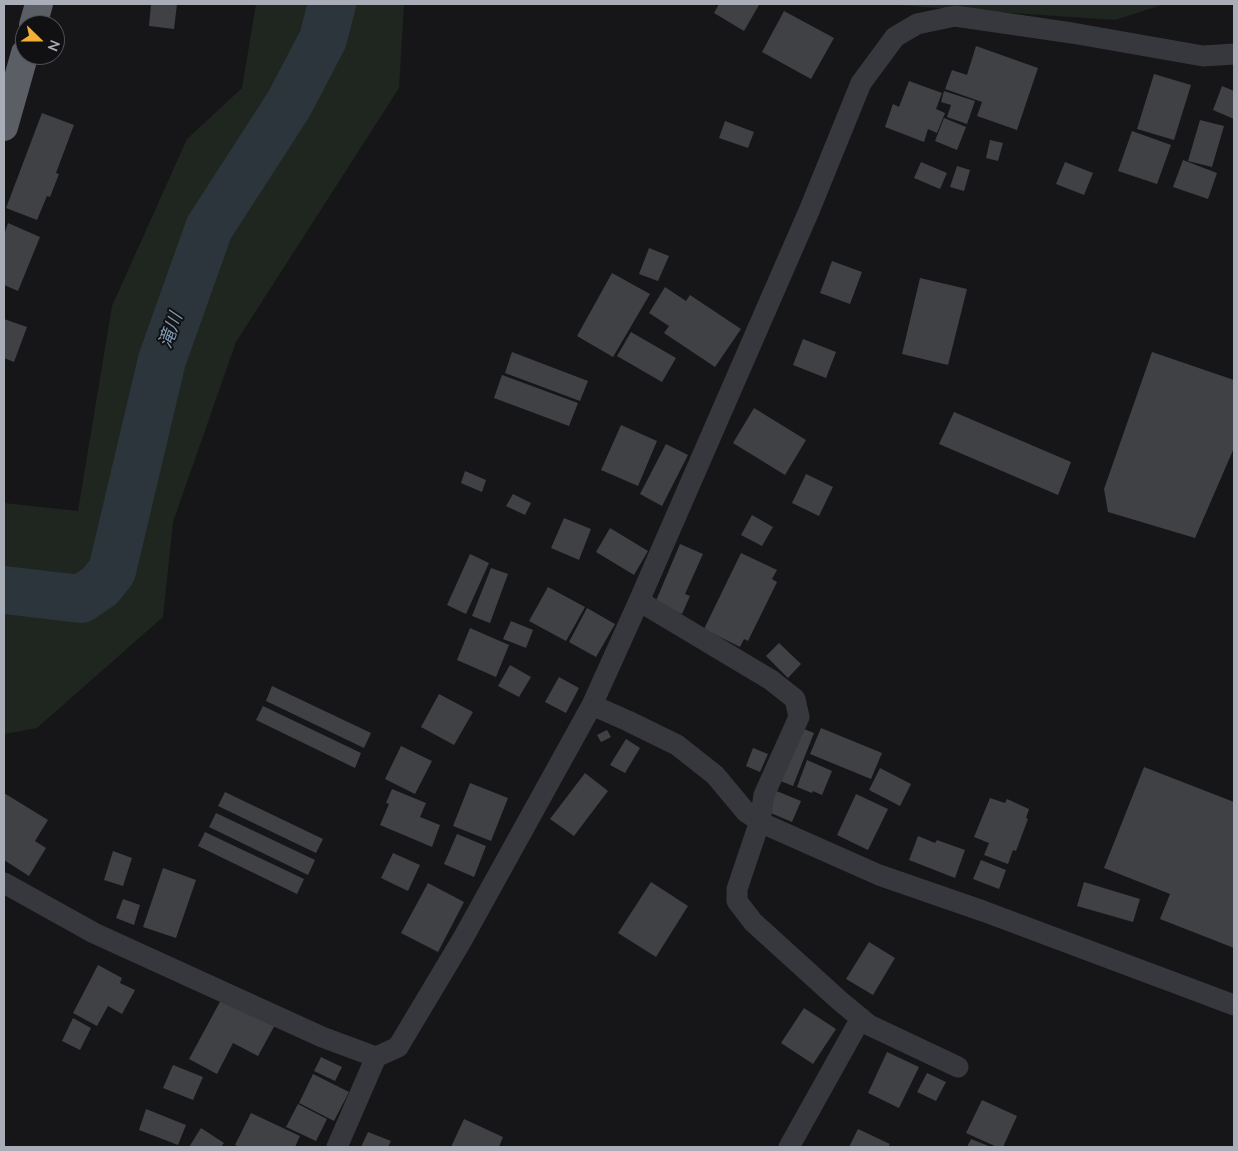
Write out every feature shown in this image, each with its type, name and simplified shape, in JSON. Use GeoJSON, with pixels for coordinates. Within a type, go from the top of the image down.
{"type":"FeatureCollection","features":[{"type":"Feature","properties":{"kind":"highway"},"geometry":{"type":"LineString","coordinates":[[4,127],[22,65]]}},
{"type":"Feature","properties":{"kind":"street"},"geometry":{"type":"LineString","coordinates":[[337,1147],[376,1057],[398,1047],[462,940],[592,705],[810,211],[861,83],[895,38],[917,24],[955,16],[1072,33],[1204,56],[1234,54]]}},
{"type":"Feature","properties":{"kind":"street"},"geometry":{"type":"LineString","coordinates":[[639,601],[771,680],[794,699],[799,717],[764,795],[760,821],[737,889],[738,901],[753,922],[869,1025],[958,1067]]}},
{"type":"Feature","properties":{"kind":"street"},"geometry":{"type":"LineString","coordinates":[[592,705],[677,745],[715,775],[746,812],[764,824],[879,876],[983,911],[1234,1005]]}},
{"type":"Feature","properties":{"kind":"street"},"geometry":{"type":"LineString","coordinates":[[4,883],[94,933],[322,1037],[376,1057]]}},
{"type":"Feature","properties":{"kind":"street"},"geometry":{"type":"LineString","coordinates":[[789,1147],[861,1018]]}},
{"type":"Feature","properties":{"kind":"shaded area"},"geometry":{"type":"Polygon","coordinates":[[[256,4],[404,4],[399,88],[236,342],[173,522],[163,617],[37,728],[4,734],[4,503],[78,511],[112,306],[187,139],[242,88],[256,4]]]}},
{"type":"Feature","properties":{"kind":"shaded area"},"geometry":{"type":"Polygon","coordinates":[[[881,4],[1165,4],[1115,20],[881,4]]]}},
{"type":"Feature","properties":{"kind":"building"},"geometry":{"type":"Polygon","coordinates":[[[151,4],[177,4],[174,29],[149,26],[151,4]]]}},
{"type":"Feature","properties":{"kind":"building"},"geometry":{"type":"Polygon","coordinates":[[[719,4],[759,5],[744,31],[714,13],[719,4]]]}},
{"type":"Feature","properties":{"kind":"building"},"geometry":{"type":"Polygon","coordinates":[[[784,11],[834,38],[811,79],[762,52],[784,11]]]}},
{"type":"Feature","properties":{"kind":"building"},"geometry":{"type":"Polygon","coordinates":[[[976,46],[1038,68],[1017,130],[977,116],[982,102],[945,89],[952,70],[967,75],[976,46]]]}},
{"type":"Feature","properties":{"kind":"building"},"geometry":{"type":"Polygon","coordinates":[[[1154,74],[1191,85],[1174,140],[1137,129],[1154,74]]]}},
{"type":"Feature","properties":{"kind":"building"},"geometry":{"type":"Polygon","coordinates":[[[909,81],[942,93],[936,109],[945,113],[937,133],[928,129],[924,142],[885,127],[893,104],[899,107],[909,81]]]}},
{"type":"Feature","properties":{"kind":"building"},"geometry":{"type":"Polygon","coordinates":[[[1222,86],[1234,91],[1234,119],[1213,110],[1222,86]]]}},
{"type":"Feature","properties":{"kind":"building"},"geometry":{"type":"Polygon","coordinates":[[[944,91],[975,101],[967,124],[947,117],[951,105],[941,102],[944,91]]]}},
{"type":"Feature","properties":{"kind":"building"},"geometry":{"type":"Polygon","coordinates":[[[42,113],[74,125],[56,173],[59,174],[50,197],[47,196],[37,220],[6,208],[42,113]]]}},
{"type":"Feature","properties":{"kind":"building"},"geometry":{"type":"Polygon","coordinates":[[[944,118],[966,127],[957,150],[935,141],[944,118]]]}},
{"type":"Feature","properties":{"kind":"building"},"geometry":{"type":"Polygon","coordinates":[[[1200,120],[1224,126],[1212,167],[1188,161],[1200,120]]]}},
{"type":"Feature","properties":{"kind":"building"},"geometry":{"type":"Polygon","coordinates":[[[725,121],[754,132],[748,148],[719,138],[725,121]]]}},
{"type":"Feature","properties":{"kind":"building"},"geometry":{"type":"Polygon","coordinates":[[[1132,131],[1171,145],[1157,184],[1118,171],[1132,131]]]}},
{"type":"Feature","properties":{"kind":"building"},"geometry":{"type":"Polygon","coordinates":[[[990,140],[1003,143],[998,161],[986,158],[990,140]]]}},
{"type":"Feature","properties":{"kind":"building"},"geometry":{"type":"Polygon","coordinates":[[[1183,160],[1217,173],[1208,199],[1173,187],[1183,160]]]}},
{"type":"Feature","properties":{"kind":"building"},"geometry":{"type":"Polygon","coordinates":[[[921,162],[947,173],[940,189],[914,178],[921,162]]]}},
{"type":"Feature","properties":{"kind":"building"},"geometry":{"type":"Polygon","coordinates":[[[1065,162],[1093,173],[1084,195],[1056,184],[1065,162]]]}},
{"type":"Feature","properties":{"kind":"building"},"geometry":{"type":"Polygon","coordinates":[[[957,166],[970,170],[964,191],[950,187],[957,166]]]}},
{"type":"Feature","properties":{"kind":"building"},"geometry":{"type":"Polygon","coordinates":[[[8,223],[40,237],[18,291],[4,285],[4,235],[8,223]]]}},
{"type":"Feature","properties":{"kind":"building"},"geometry":{"type":"Polygon","coordinates":[[[649,248],[669,256],[658,281],[639,274],[649,248]]]}},
{"type":"Feature","properties":{"kind":"building"},"geometry":{"type":"Polygon","coordinates":[[[832,261],[862,272],[850,304],[820,293],[832,261]]]}},
{"type":"Feature","properties":{"kind":"building"},"geometry":{"type":"Polygon","coordinates":[[[612,273],[650,294],[613,357],[577,336],[612,273]]]}},
{"type":"Feature","properties":{"kind":"building"},"geometry":{"type":"Polygon","coordinates":[[[920,278],[967,289],[948,365],[902,354],[920,278]]]}},
{"type":"Feature","properties":{"kind":"building"},"geometry":{"type":"Polygon","coordinates":[[[665,287],[686,301],[690,295],[741,329],[715,367],[664,333],[669,326],[649,313],[665,287]]]}},
{"type":"Feature","properties":{"kind":"building"},"geometry":{"type":"Polygon","coordinates":[[[4,319],[27,327],[14,362],[4,358],[4,319]]]}},
{"type":"Feature","properties":{"kind":"building"},"geometry":{"type":"Polygon","coordinates":[[[631,332],[676,358],[662,382],[617,356],[631,332]]]}},
{"type":"Feature","properties":{"kind":"building"},"geometry":{"type":"Polygon","coordinates":[[[803,339],[836,352],[826,378],[793,365],[803,339]]]}},
{"type":"Feature","properties":{"kind":"building"},"geometry":{"type":"Polygon","coordinates":[[[512,352],[588,381],[580,401],[505,373],[512,352]]]}},
{"type":"Feature","properties":{"kind":"building"},"geometry":{"type":"Polygon","coordinates":[[[1152,352],[1234,380],[1234,448],[1195,538],[1108,512],[1104,489],[1152,352]]]}},
{"type":"Feature","properties":{"kind":"building"},"geometry":{"type":"Polygon","coordinates":[[[502,375],[578,403],[569,426],[494,398],[502,375]]]}},
{"type":"Feature","properties":{"kind":"building"},"geometry":{"type":"Polygon","coordinates":[[[754,408],[806,440],[785,475],[733,443],[754,408]]]}},
{"type":"Feature","properties":{"kind":"building"},"geometry":{"type":"Polygon","coordinates":[[[954,412],[1071,462],[1058,495],[939,444],[954,412]]]}},
{"type":"Feature","properties":{"kind":"building"},"geometry":{"type":"Polygon","coordinates":[[[621,425],[657,441],[638,486],[601,470],[621,425]]]}},
{"type":"Feature","properties":{"kind":"building"},"geometry":{"type":"Polygon","coordinates":[[[666,444],[688,455],[662,506],[640,494],[666,444]]]}},
{"type":"Feature","properties":{"kind":"building"},"geometry":{"type":"Polygon","coordinates":[[[465,471],[486,480],[482,492],[461,483],[465,471]]]}},
{"type":"Feature","properties":{"kind":"building"},"geometry":{"type":"Polygon","coordinates":[[[806,474],[833,487],[819,516],[792,503],[806,474]]]}},
{"type":"Feature","properties":{"kind":"building"},"geometry":{"type":"Polygon","coordinates":[[[513,494],[531,503],[525,515],[506,506],[513,494]]]}},
{"type":"Feature","properties":{"kind":"building"},"geometry":{"type":"Polygon","coordinates":[[[752,515],[773,527],[762,546],[741,535],[752,515]]]}},
{"type":"Feature","properties":{"kind":"building"},"geometry":{"type":"Polygon","coordinates":[[[564,518],[591,529],[579,560],[551,548],[564,518]]]}},
{"type":"Feature","properties":{"kind":"building"},"geometry":{"type":"Polygon","coordinates":[[[610,528],[648,551],[634,575],[596,552],[610,528]]]}},
{"type":"Feature","properties":{"kind":"building"},"geometry":{"type":"Polygon","coordinates":[[[680,544],[703,554],[685,594],[690,596],[682,614],[655,603],[680,544]]]}},
{"type":"Feature","properties":{"kind":"building"},"geometry":{"type":"Polygon","coordinates":[[[741,553],[777,570],[772,579],[777,582],[748,641],[744,639],[740,647],[704,629],[741,553]]]}},
{"type":"Feature","properties":{"kind":"building"},"geometry":{"type":"Polygon","coordinates":[[[470,554],[489,563],[466,614],[447,605],[470,554]]]}},
{"type":"Feature","properties":{"kind":"building"},"geometry":{"type":"Polygon","coordinates":[[[491,568],[508,574],[490,623],[472,616],[491,568]]]}},
{"type":"Feature","properties":{"kind":"building"},"geometry":{"type":"Polygon","coordinates":[[[548,587],[585,607],[566,641],[529,621],[548,587]]]}},
{"type":"Feature","properties":{"kind":"building"},"geometry":{"type":"Polygon","coordinates":[[[587,608],[615,624],[596,657],[569,642],[587,608]]]}},
{"type":"Feature","properties":{"kind":"building"},"geometry":{"type":"Polygon","coordinates":[[[511,621],[533,630],[526,648],[503,639],[511,621]]]}},
{"type":"Feature","properties":{"kind":"building"},"geometry":{"type":"Polygon","coordinates":[[[470,628],[509,645],[496,677],[457,660],[470,628]]]}},
{"type":"Feature","properties":{"kind":"building"},"geometry":{"type":"Polygon","coordinates":[[[779,643],[801,664],[788,678],[766,656],[779,643]]]}},
{"type":"Feature","properties":{"kind":"building"},"geometry":{"type":"Polygon","coordinates":[[[510,665],[531,677],[519,697],[498,686],[510,665]]]}},
{"type":"Feature","properties":{"kind":"building"},"geometry":{"type":"Polygon","coordinates":[[[559,677],[579,688],[566,713],[545,702],[559,677]]]}},
{"type":"Feature","properties":{"kind":"building"},"geometry":{"type":"Polygon","coordinates":[[[272,686],[371,733],[364,748],[266,701],[272,686]]]}},
{"type":"Feature","properties":{"kind":"building"},"geometry":{"type":"Polygon","coordinates":[[[439,694],[473,712],[454,745],[421,727],[439,694]]]}},
{"type":"Feature","properties":{"kind":"building"},"geometry":{"type":"Polygon","coordinates":[[[263,706],[361,753],[355,768],[256,720],[263,706]]]}},
{"type":"Feature","properties":{"kind":"building"},"geometry":{"type":"Polygon","coordinates":[[[799,727],[814,733],[793,786],[778,780],[799,727]]]}},
{"type":"Feature","properties":{"kind":"building"},"geometry":{"type":"Polygon","coordinates":[[[821,728],[882,753],[871,779],[810,754],[821,728]]]}},
{"type":"Feature","properties":{"kind":"building"},"geometry":{"type":"Polygon","coordinates":[[[607,730],[611,737],[601,742],[597,735],[607,730]]]}},
{"type":"Feature","properties":{"kind":"building"},"geometry":{"type":"Polygon","coordinates":[[[626,739],[640,748],[625,773],[610,765],[626,739]]]}},
{"type":"Feature","properties":{"kind":"building"},"geometry":{"type":"Polygon","coordinates":[[[401,746],[432,761],[415,794],[385,779],[401,746]]]}},
{"type":"Feature","properties":{"kind":"building"},"geometry":{"type":"Polygon","coordinates":[[[753,748],[768,754],[760,772],[746,766],[753,748]]]}},
{"type":"Feature","properties":{"kind":"building"},"geometry":{"type":"Polygon","coordinates":[[[807,760],[832,771],[822,795],[797,787],[807,760]]]}},
{"type":"Feature","properties":{"kind":"building"},"geometry":{"type":"Polygon","coordinates":[[[1144,767],[1234,802],[1234,948],[1160,919],[1170,894],[1104,868],[1144,767]]]}},
{"type":"Feature","properties":{"kind":"building"},"geometry":{"type":"Polygon","coordinates":[[[880,768],[911,784],[900,806],[869,790],[880,768]]]}},
{"type":"Feature","properties":{"kind":"building"},"geometry":{"type":"Polygon","coordinates":[[[585,773],[608,791],[574,836],[550,819],[585,773]]]}},
{"type":"Feature","properties":{"kind":"building"},"geometry":{"type":"Polygon","coordinates":[[[470,783],[508,798],[491,841],[453,826],[470,783]]]}},
{"type":"Feature","properties":{"kind":"building"},"geometry":{"type":"Polygon","coordinates":[[[392,789],[426,803],[420,817],[440,825],[432,847],[380,825],[389,804],[386,803],[392,789]]]}},
{"type":"Feature","properties":{"kind":"building"},"geometry":{"type":"Polygon","coordinates":[[[774,790],[801,801],[792,822],[766,811],[774,790]]]}},
{"type":"Feature","properties":{"kind":"building"},"geometry":{"type":"Polygon","coordinates":[[[225,792],[323,839],[316,853],[218,806],[225,792]]]}},
{"type":"Feature","properties":{"kind":"building"},"geometry":{"type":"Polygon","coordinates":[[[4,793],[48,820],[35,841],[46,848],[29,876],[4,860],[4,793]]]}},
{"type":"Feature","properties":{"kind":"building"},"geometry":{"type":"Polygon","coordinates":[[[856,794],[888,809],[868,850],[837,835],[856,794]]]}},
{"type":"Feature","properties":{"kind":"building"},"geometry":{"type":"Polygon","coordinates":[[[990,798],[1005,803],[1007,799],[1029,809],[1026,818],[1028,819],[1016,851],[1013,850],[1008,864],[984,855],[989,843],[974,837],[990,798]]]}},
{"type":"Feature","properties":{"kind":"building"},"geometry":{"type":"Polygon","coordinates":[[[216,813],[315,860],[308,875],[209,827],[216,813]]]}},
{"type":"Feature","properties":{"kind":"building"},"geometry":{"type":"Polygon","coordinates":[[[205,832],[304,879],[297,894],[198,846],[205,832]]]}},
{"type":"Feature","properties":{"kind":"building"},"geometry":{"type":"Polygon","coordinates":[[[457,834],[486,846],[474,877],[444,864],[457,834]]]}},
{"type":"Feature","properties":{"kind":"building"},"geometry":{"type":"Polygon","coordinates":[[[918,836],[935,843],[937,840],[965,850],[955,878],[909,860],[918,836]]]}},
{"type":"Feature","properties":{"kind":"building"},"geometry":{"type":"Polygon","coordinates":[[[113,851],[132,858],[123,886],[104,880],[113,851]]]}},
{"type":"Feature","properties":{"kind":"building"},"geometry":{"type":"Polygon","coordinates":[[[393,853],[420,865],[408,891],[381,878],[393,853]]]}},
{"type":"Feature","properties":{"kind":"building"},"geometry":{"type":"Polygon","coordinates":[[[981,860],[1006,870],[999,889],[973,879],[981,860]]]}},
{"type":"Feature","properties":{"kind":"building"},"geometry":{"type":"Polygon","coordinates":[[[163,868],[196,880],[176,938],[143,927],[163,868]]]}},
{"type":"Feature","properties":{"kind":"building"},"geometry":{"type":"Polygon","coordinates":[[[651,882],[688,906],[656,957],[618,933],[651,882]]]}},
{"type":"Feature","properties":{"kind":"building"},"geometry":{"type":"Polygon","coordinates":[[[1084,882],[1140,899],[1133,922],[1077,906],[1084,882]]]}},
{"type":"Feature","properties":{"kind":"building"},"geometry":{"type":"Polygon","coordinates":[[[428,883],[464,902],[438,952],[401,933],[428,883]]]}},
{"type":"Feature","properties":{"kind":"building"},"geometry":{"type":"Polygon","coordinates":[[[123,899],[140,905],[134,925],[116,918],[123,899]]]}},
{"type":"Feature","properties":{"kind":"building"},"geometry":{"type":"Polygon","coordinates":[[[869,942],[895,958],[873,995],[846,979],[869,942]]]}},
{"type":"Feature","properties":{"kind":"building"},"geometry":{"type":"Polygon","coordinates":[[[98,965],[122,978],[120,983],[135,990],[122,1014],[108,1006],[97,1026],[73,1013],[98,965]]]}},
{"type":"Feature","properties":{"kind":"building"},"geometry":{"type":"Polygon","coordinates":[[[222,998],[275,1025],[258,1056],[233,1043],[217,1074],[189,1059],[222,998]]]}},
{"type":"Feature","properties":{"kind":"building"},"geometry":{"type":"Polygon","coordinates":[[[804,1008],[836,1029],[813,1064],[781,1043],[804,1008]]]}},
{"type":"Feature","properties":{"kind":"building"},"geometry":{"type":"Polygon","coordinates":[[[73,1018],[91,1028],[80,1050],[62,1041],[73,1018]]]}},
{"type":"Feature","properties":{"kind":"building"},"geometry":{"type":"Polygon","coordinates":[[[887,1052],[919,1067],[899,1108],[868,1093],[887,1052]]]}},
{"type":"Feature","properties":{"kind":"building"},"geometry":{"type":"Polygon","coordinates":[[[321,1057],[342,1067],[335,1081],[314,1071],[321,1057]]]}},
{"type":"Feature","properties":{"kind":"building"},"geometry":{"type":"Polygon","coordinates":[[[173,1065],[203,1077],[193,1100],[163,1088],[173,1065]]]}},
{"type":"Feature","properties":{"kind":"building"},"geometry":{"type":"Polygon","coordinates":[[[927,1073],[946,1082],[936,1101],[917,1092],[927,1073]]]}},
{"type":"Feature","properties":{"kind":"building"},"geometry":{"type":"Polygon","coordinates":[[[313,1074],[349,1092],[334,1121],[299,1103],[313,1074]]]}},
{"type":"Feature","properties":{"kind":"building"},"geometry":{"type":"Polygon","coordinates":[[[982,1100],[1017,1116],[1003,1147],[997,1147],[966,1133],[982,1100]]]}},
{"type":"Feature","properties":{"kind":"building"},"geometry":{"type":"Polygon","coordinates":[[[298,1104],[327,1119],[316,1141],[286,1127],[298,1104]]]}},
{"type":"Feature","properties":{"kind":"building"},"geometry":{"type":"Polygon","coordinates":[[[146,1109],[186,1125],[178,1145],[139,1130],[146,1109]]]}},
{"type":"Feature","properties":{"kind":"building"},"geometry":{"type":"Polygon","coordinates":[[[251,1113],[300,1136],[295,1147],[240,1147],[235,1145],[251,1113]]]}},
{"type":"Feature","properties":{"kind":"building"},"geometry":{"type":"Polygon","coordinates":[[[464,1119],[503,1137],[499,1147],[451,1147],[464,1119]]]}},
{"type":"Feature","properties":{"kind":"building"},"geometry":{"type":"Polygon","coordinates":[[[201,1128],[224,1143],[221,1147],[189,1147],[201,1128]]]}},
{"type":"Feature","properties":{"kind":"building"},"geometry":{"type":"Polygon","coordinates":[[[858,1129],[890,1144],[888,1147],[849,1147],[858,1129]]]}},
{"type":"Feature","properties":{"kind":"building"},"geometry":{"type":"Polygon","coordinates":[[[368,1132],[391,1141],[388,1147],[361,1147],[368,1132]]]}},
{"type":"Feature","properties":{"kind":"building"},"geometry":{"type":"Polygon","coordinates":[[[971,1139],[991,1147],[967,1147],[971,1139]]]}},
{"type":"Feature","properties":{"kind":"waterway","name":"滝川"},"geometry":{"type":"LineString","coordinates":[[4,590],[81,599],[100,586],[112,571],[162,360],[209,228],[289,104],[323,39],[332,4]]}}]}
